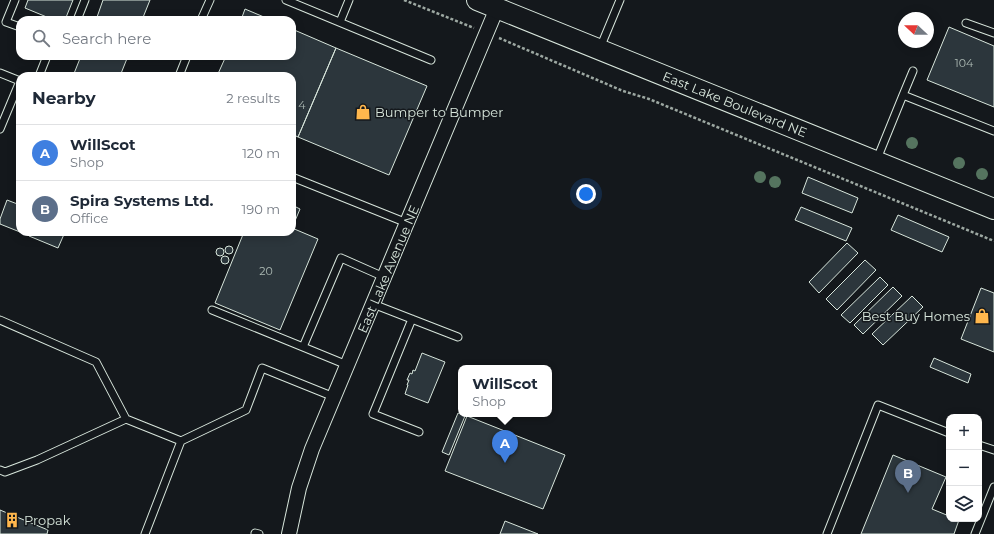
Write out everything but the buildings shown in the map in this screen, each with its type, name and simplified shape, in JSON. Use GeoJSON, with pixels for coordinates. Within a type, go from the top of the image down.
{"type":"FeatureCollection","features":[{"type":"Feature","properties":{"kind":"main road","name":"East Lake Boulevard NE"},"geometry":{"type":"LineString","coordinates":[[477,0],[499,4],[600,50],[994,209]]}},
{"type":"Feature","properties":{"kind":"street","name":"East Lake Avenue NE"},"geometry":{"type":"LineString","coordinates":[[289,534],[299,488],[312,449],[499,4]]}},
{"type":"Feature","properties":{"kind":"lane"},"geometry":{"type":"LineString","coordinates":[[15,0],[3,20],[16,25]]}},
{"type":"Feature","properties":{"kind":"lane"},"geometry":{"type":"LineString","coordinates":[[78,16],[85,0]]}},
{"type":"Feature","properties":{"kind":"lane"},"geometry":{"type":"LineString","coordinates":[[203,16],[210,0]]}},
{"type":"Feature","properties":{"kind":"lane"},"geometry":{"type":"LineString","coordinates":[[286,0],[431,60]]}},
{"type":"Feature","properties":{"kind":"lane"},"geometry":{"type":"LineString","coordinates":[[340,22],[349,0]]}},
{"type":"Feature","properties":{"kind":"lane"},"geometry":{"type":"LineString","coordinates":[[600,50],[620,0]]}},
{"type":"Feature","properties":{"kind":"lane"},"geometry":{"type":"LineString","coordinates":[[966,22],[994,33]]}},
{"type":"Feature","properties":{"kind":"lane"},"geometry":{"type":"LineString","coordinates":[[41,72],[45,60]]}},
{"type":"Feature","properties":{"kind":"lane"},"geometry":{"type":"LineString","coordinates":[[180,72],[185,60]]}},
{"type":"Feature","properties":{"kind":"lane"},"geometry":{"type":"LineString","coordinates":[[876,161],[912,72]]}},
{"type":"Feature","properties":{"kind":"lane"},"geometry":{"type":"LineString","coordinates":[[0,73],[16,79]]}},
{"type":"Feature","properties":{"kind":"lane"},"geometry":{"type":"LineString","coordinates":[[0,129],[16,91]]}},
{"type":"Feature","properties":{"kind":"lane"},"geometry":{"type":"LineString","coordinates":[[903,95],[994,131]]}},
{"type":"Feature","properties":{"kind":"lane"},"geometry":{"type":"LineString","coordinates":[[296,179],[407,223]]}},
{"type":"Feature","properties":{"kind":"lane"},"geometry":{"type":"LineString","coordinates":[[303,347],[341,258],[384,277]]}},
{"type":"Feature","properties":{"kind":"lane"},"geometry":{"type":"LineString","coordinates":[[373,304],[458,337]]}},
{"type":"Feature","properties":{"kind":"lane"},"geometry":{"type":"LineString","coordinates":[[212,310],[347,365]]}},
{"type":"Feature","properties":{"kind":"lane"},"geometry":{"type":"LineString","coordinates":[[412,319],[373,414],[419,432]]}},
{"type":"Feature","properties":{"kind":"lane"},"geometry":{"type":"LineString","coordinates":[[0,320],[96,362],[126,419],[181,441]]}},
{"type":"Feature","properties":{"kind":"lane"},"geometry":{"type":"LineString","coordinates":[[145,534],[181,441],[246,410],[262,368],[334,397]]}},
{"type":"Feature","properties":{"kind":"lane"},"geometry":{"type":"LineString","coordinates":[[827,534],[878,405],[946,432]]}},
{"type":"Feature","properties":{"kind":"lane"},"geometry":{"type":"LineString","coordinates":[[0,470],[5,472],[37,460],[126,419]]}},
{"type":"Feature","properties":{"kind":"lane"},"geometry":{"type":"LineString","coordinates":[[982,446],[994,450]]}},
{"type":"Feature","properties":{"kind":"lane"},"geometry":{"type":"LineString","coordinates":[[975,534],[994,487]]}},
{"type":"Feature","properties":{"kind":"path"},"geometry":{"type":"LineString","coordinates":[[404,0],[487,33],[623,91],[649,99],[994,241]]}},
{"type":"Feature","properties":{"kind":"place","name":"Bumper to Bumper"},"geometry":{"type":"Point","coordinates":[363,112]}},
{"type":"Feature","properties":{"kind":"place","name":"Best Buy Homes"},"geometry":{"type":"Point","coordinates":[982,316]}},
{"type":"Feature","properties":{"kind":"place","name":"WillScot"},"geometry":{"type":"Point","coordinates":[505,463]}},
{"type":"Feature","properties":{"kind":"place","name":"Spira Systems Ltd."},"geometry":{"type":"Point","coordinates":[908,493]}},
{"type":"Feature","properties":{"kind":"place","name":"Propak"},"geometry":{"type":"Point","coordinates":[12,520]}}]}
